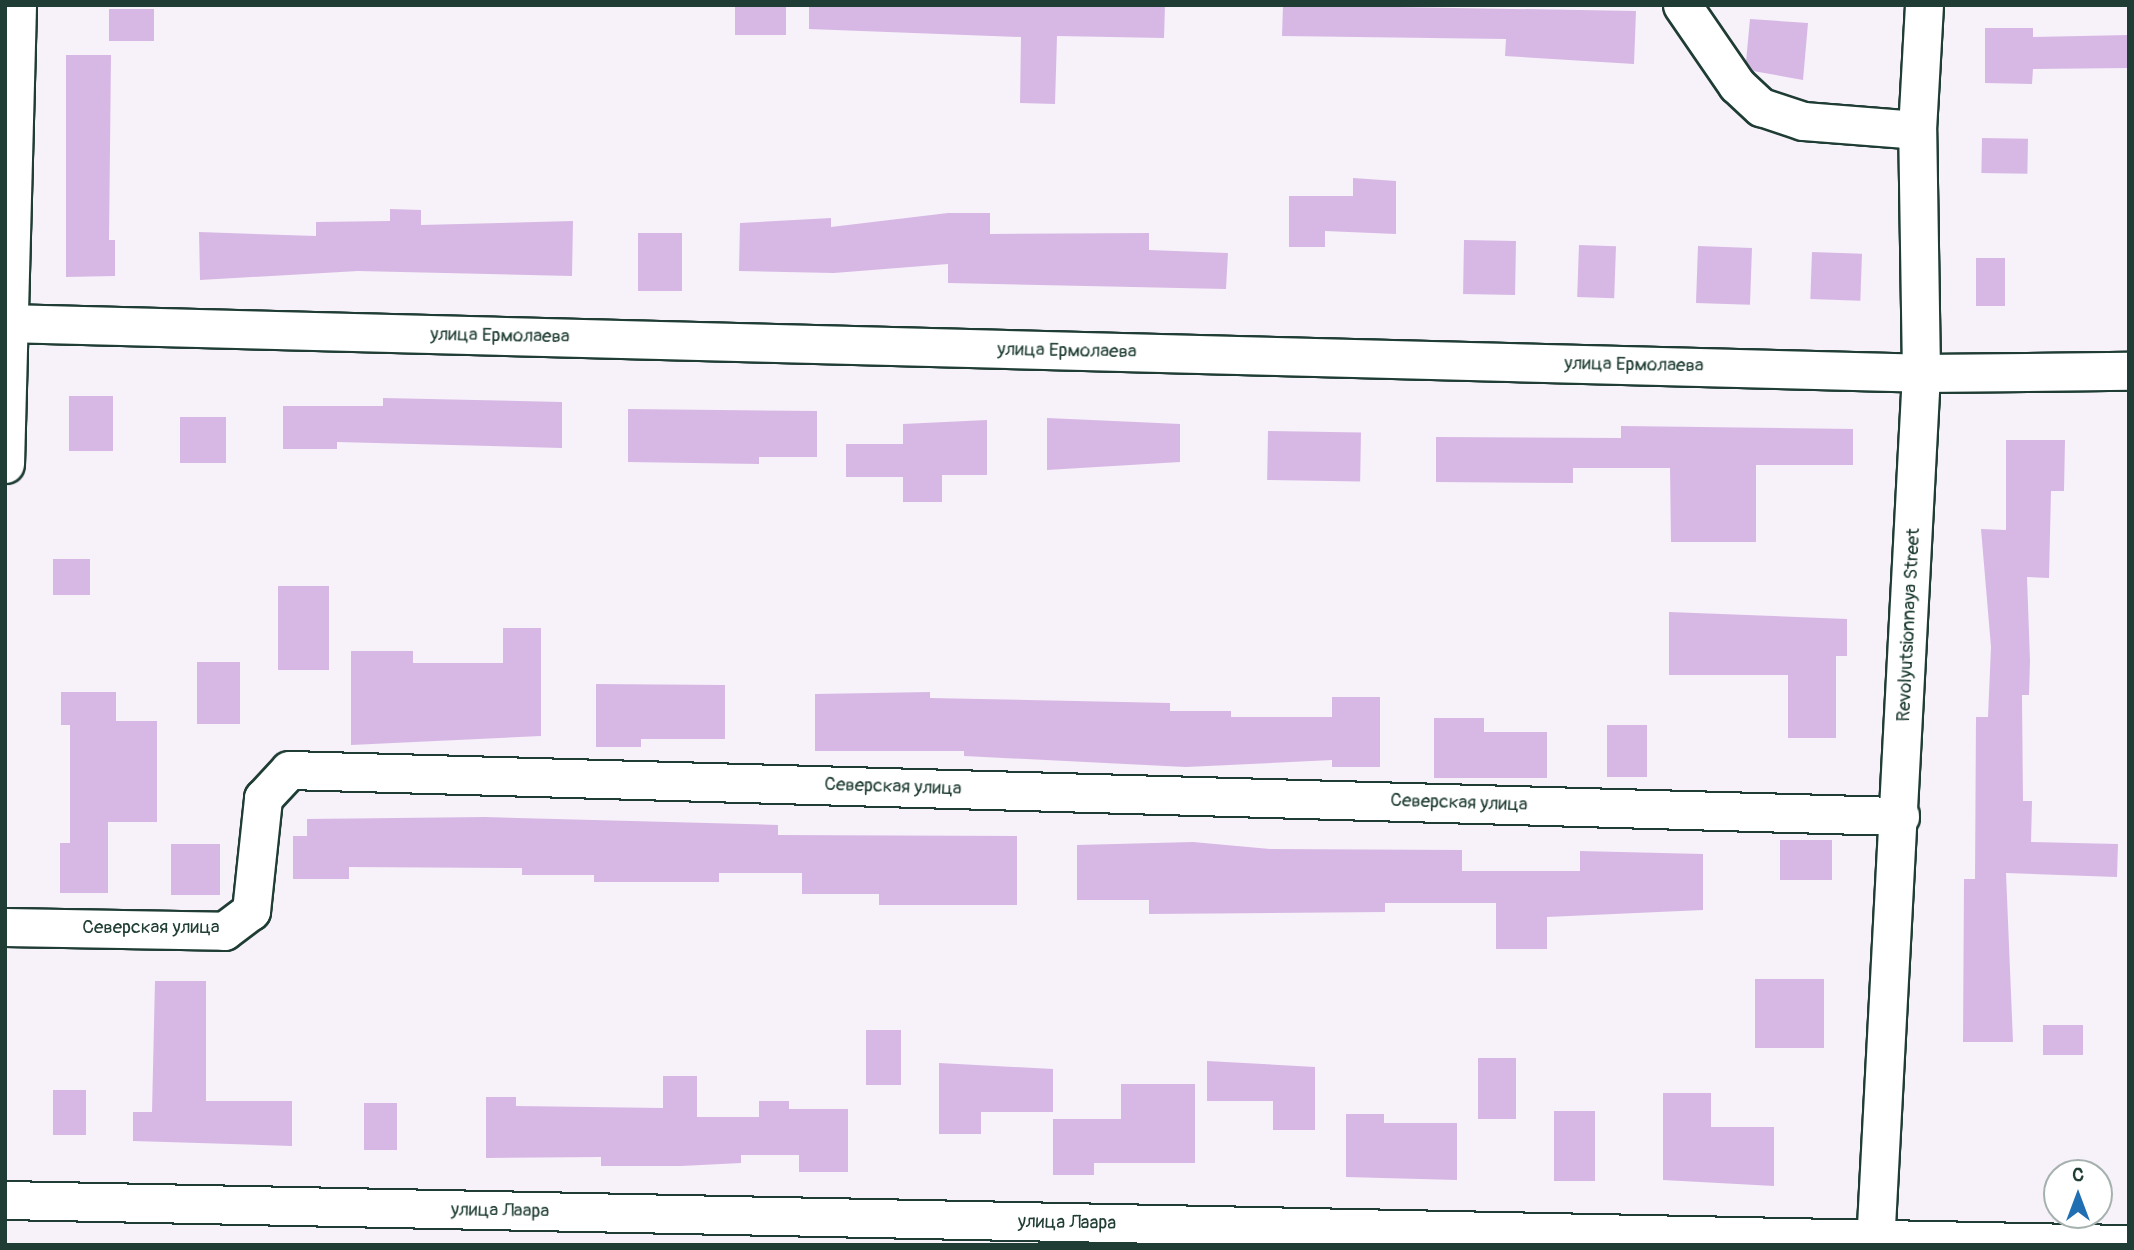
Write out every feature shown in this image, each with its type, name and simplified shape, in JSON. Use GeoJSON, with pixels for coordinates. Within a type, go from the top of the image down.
{"type":"FeatureCollection","features":[{"type":"Feature","properties":{"kind":"street"},"geometry":{"type":"LineString","coordinates":[[5,464],[6,323],[18,5]]}},
{"type":"Feature","properties":{"kind":"street"},"geometry":{"type":"LineString","coordinates":[[1682,5],[1737,85],[1761,107],[1803,121],[1917,130]]}},
{"type":"Feature","properties":{"kind":"street","name":"Revolyutsionnaya Street"},"geometry":{"type":"LineString","coordinates":[[1876,1243],[1921,373],[1917,130],[1924,5]]}},
{"type":"Feature","properties":{"kind":"street","name":"улица Ермолаева"},"geometry":{"type":"LineString","coordinates":[[6,323],[1921,373],[2129,371]]}},
{"type":"Feature","properties":{"kind":"street","name":"Северская улица"},"geometry":{"type":"LineString","coordinates":[[5,927],[224,931],[251,911],[263,798],[289,770],[1900,816]]}},
{"type":"Feature","properties":{"kind":"street","name":"улица Лаара"},"geometry":{"type":"LineString","coordinates":[[5,1200],[1876,1243],[2129,1244]]}},
{"type":"Feature","properties":{"kind":"building"},"geometry":{"type":"Polygon","coordinates":[[[735,5],[786,5],[786,35],[735,35],[735,5]]]}},
{"type":"Feature","properties":{"kind":"building"},"geometry":{"type":"Polygon","coordinates":[[[809,5],[1165,5],[1164,38],[1057,36],[1055,104],[1020,103],[1021,37],[809,29],[809,5]]]}},
{"type":"Feature","properties":{"kind":"building"},"geometry":{"type":"Polygon","coordinates":[[[1283,5],[1636,11],[1634,64],[1505,56],[1506,39],[1282,36],[1283,5]]]}},
{"type":"Feature","properties":{"kind":"building"},"geometry":{"type":"Polygon","coordinates":[[[109,9],[154,9],[154,41],[109,41],[109,9]]]}},
{"type":"Feature","properties":{"kind":"building"},"geometry":{"type":"Polygon","coordinates":[[[1750,19],[1808,23],[1803,80],[1753,71],[1746,62],[1750,19]]]}},
{"type":"Feature","properties":{"kind":"building"},"geometry":{"type":"Polygon","coordinates":[[[1985,28],[2033,28],[2033,37],[2129,35],[2129,68],[2033,69],[2032,84],[1985,83],[1985,28]]]}},
{"type":"Feature","properties":{"kind":"building"},"geometry":{"type":"Polygon","coordinates":[[[66,55],[111,55],[109,240],[115,240],[115,276],[66,277],[66,55]]]}},
{"type":"Feature","properties":{"kind":"building"},"geometry":{"type":"Polygon","coordinates":[[[1982,138],[2028,139],[2027,174],[1981,173],[1982,138]]]}},
{"type":"Feature","properties":{"kind":"building"},"geometry":{"type":"Polygon","coordinates":[[[1353,178],[1396,181],[1396,234],[1325,231],[1325,247],[1289,247],[1289,196],[1353,196],[1353,178]]]}},
{"type":"Feature","properties":{"kind":"building"},"geometry":{"type":"Polygon","coordinates":[[[390,209],[421,210],[421,225],[573,221],[572,276],[358,271],[200,280],[199,232],[316,236],[316,222],[390,221],[390,209]]]}},
{"type":"Feature","properties":{"kind":"building"},"geometry":{"type":"Polygon","coordinates":[[[948,213],[990,213],[990,234],[1149,233],[1149,250],[1228,253],[1226,289],[948,283],[948,264],[834,273],[739,271],[740,223],[831,218],[831,227],[948,213]]]}},
{"type":"Feature","properties":{"kind":"building"},"geometry":{"type":"Polygon","coordinates":[[[638,233],[682,233],[682,291],[638,291],[638,233]]]}},
{"type":"Feature","properties":{"kind":"building"},"geometry":{"type":"Polygon","coordinates":[[[1464,240],[1516,241],[1515,295],[1463,294],[1464,240]]]}},
{"type":"Feature","properties":{"kind":"building"},"geometry":{"type":"Polygon","coordinates":[[[1579,245],[1616,246],[1614,298],[1577,297],[1579,245]]]}},
{"type":"Feature","properties":{"kind":"building"},"geometry":{"type":"Polygon","coordinates":[[[1698,246],[1752,248],[1750,305],[1696,303],[1698,246]]]}},
{"type":"Feature","properties":{"kind":"building"},"geometry":{"type":"Polygon","coordinates":[[[1812,252],[1862,254],[1860,301],[1810,299],[1812,252]]]}},
{"type":"Feature","properties":{"kind":"building"},"geometry":{"type":"Polygon","coordinates":[[[1976,258],[2005,258],[2005,306],[1976,306],[1976,258]]]}},
{"type":"Feature","properties":{"kind":"building"},"geometry":{"type":"Polygon","coordinates":[[[69,396],[113,396],[113,451],[69,451],[69,396]]]}},
{"type":"Feature","properties":{"kind":"building"},"geometry":{"type":"Polygon","coordinates":[[[383,398],[562,402],[562,448],[337,442],[337,449],[283,449],[283,406],[383,406],[383,398]]]}},
{"type":"Feature","properties":{"kind":"building"},"geometry":{"type":"Polygon","coordinates":[[[628,409],[817,411],[817,457],[759,457],[759,464],[628,462],[628,409]]]}},
{"type":"Feature","properties":{"kind":"building"},"geometry":{"type":"Polygon","coordinates":[[[180,417],[226,417],[226,463],[180,463],[180,417]]]}},
{"type":"Feature","properties":{"kind":"building"},"geometry":{"type":"Polygon","coordinates":[[[1047,418],[1180,424],[1180,462],[1047,470],[1047,418]]]}},
{"type":"Feature","properties":{"kind":"building"},"geometry":{"type":"Polygon","coordinates":[[[987,420],[987,475],[942,475],[942,502],[903,502],[903,477],[846,477],[846,444],[903,444],[903,424],[987,420]]]}},
{"type":"Feature","properties":{"kind":"building"},"geometry":{"type":"Polygon","coordinates":[[[1621,426],[1853,429],[1853,465],[1756,465],[1756,542],[1671,542],[1670,468],[1573,468],[1573,483],[1436,482],[1436,437],[1621,438],[1621,426]]]}},
{"type":"Feature","properties":{"kind":"building"},"geometry":{"type":"Polygon","coordinates":[[[1268,431],[1361,433],[1360,482],[1267,480],[1268,431]]]}},
{"type":"Feature","properties":{"kind":"building"},"geometry":{"type":"Polygon","coordinates":[[[2006,440],[2065,440],[2064,491],[2051,491],[2049,578],[2027,577],[2030,661],[2029,695],[2022,695],[2023,801],[2032,801],[2031,842],[2118,844],[2117,877],[2006,873],[2013,1042],[1963,1042],[1964,879],[1975,879],[1976,717],[1988,717],[1991,647],[1981,529],[2006,530],[2006,440]]]}},
{"type":"Feature","properties":{"kind":"building"},"geometry":{"type":"Polygon","coordinates":[[[53,559],[90,559],[90,595],[53,595],[53,559]]]}},
{"type":"Feature","properties":{"kind":"building"},"geometry":{"type":"Polygon","coordinates":[[[278,586],[329,586],[329,670],[278,670],[278,586]]]}},
{"type":"Feature","properties":{"kind":"building"},"geometry":{"type":"Polygon","coordinates":[[[1669,612],[1847,619],[1847,656],[1836,656],[1836,738],[1788,738],[1788,675],[1669,675],[1669,612]]]}},
{"type":"Feature","properties":{"kind":"building"},"geometry":{"type":"Polygon","coordinates":[[[503,628],[541,628],[541,736],[351,745],[351,651],[413,651],[413,663],[503,663],[503,628]]]}},
{"type":"Feature","properties":{"kind":"building"},"geometry":{"type":"Polygon","coordinates":[[[197,662],[240,662],[240,724],[197,724],[197,662]]]}},
{"type":"Feature","properties":{"kind":"building"},"geometry":{"type":"Polygon","coordinates":[[[596,684],[725,685],[725,739],[641,739],[641,747],[596,747],[596,684]]]}},
{"type":"Feature","properties":{"kind":"building"},"geometry":{"type":"Polygon","coordinates":[[[61,692],[116,692],[116,721],[157,721],[157,822],[108,822],[108,893],[60,893],[60,843],[70,843],[70,725],[61,725],[61,692]]]}},
{"type":"Feature","properties":{"kind":"building"},"geometry":{"type":"Polygon","coordinates":[[[930,692],[930,698],[1170,703],[1170,711],[1231,711],[1231,717],[1332,717],[1332,697],[1380,697],[1380,767],[1332,767],[1332,760],[1186,767],[964,756],[964,751],[815,751],[815,694],[930,692]]]}},
{"type":"Feature","properties":{"kind":"building"},"geometry":{"type":"Polygon","coordinates":[[[1434,718],[1484,718],[1484,732],[1547,732],[1547,778],[1434,778],[1434,718]]]}},
{"type":"Feature","properties":{"kind":"building"},"geometry":{"type":"Polygon","coordinates":[[[1607,725],[1647,725],[1647,777],[1607,777],[1607,725]]]}},
{"type":"Feature","properties":{"kind":"building"},"geometry":{"type":"Polygon","coordinates":[[[485,817],[778,825],[778,835],[1017,836],[1017,905],[879,905],[879,894],[802,894],[802,873],[719,873],[719,882],[594,882],[594,875],[522,875],[522,868],[349,867],[349,879],[293,879],[293,836],[307,836],[307,819],[485,817]]]}},
{"type":"Feature","properties":{"kind":"building"},"geometry":{"type":"Polygon","coordinates":[[[1780,840],[1832,840],[1832,880],[1780,880],[1780,840]]]}},
{"type":"Feature","properties":{"kind":"building"},"geometry":{"type":"Polygon","coordinates":[[[1193,842],[1270,849],[1462,850],[1462,871],[1580,871],[1580,851],[1703,854],[1703,910],[1547,917],[1547,949],[1496,949],[1496,903],[1385,903],[1385,912],[1149,914],[1149,900],[1077,900],[1077,845],[1193,842]]]}},
{"type":"Feature","properties":{"kind":"building"},"geometry":{"type":"Polygon","coordinates":[[[171,844],[220,844],[220,895],[171,895],[171,844]]]}},
{"type":"Feature","properties":{"kind":"building"},"geometry":{"type":"Polygon","coordinates":[[[1755,979],[1824,979],[1824,1048],[1755,1048],[1755,979]]]}},
{"type":"Feature","properties":{"kind":"building"},"geometry":{"type":"Polygon","coordinates":[[[155,981],[206,981],[206,1101],[292,1101],[292,1146],[133,1141],[133,1112],[152,1112],[155,981]]]}},
{"type":"Feature","properties":{"kind":"building"},"geometry":{"type":"Polygon","coordinates":[[[2043,1025],[2083,1025],[2083,1055],[2043,1055],[2043,1025]]]}},
{"type":"Feature","properties":{"kind":"building"},"geometry":{"type":"Polygon","coordinates":[[[866,1030],[901,1030],[901,1085],[866,1085],[866,1030]]]}},
{"type":"Feature","properties":{"kind":"building"},"geometry":{"type":"Polygon","coordinates":[[[1478,1058],[1516,1058],[1516,1119],[1478,1119],[1478,1058]]]}},
{"type":"Feature","properties":{"kind":"building"},"geometry":{"type":"Polygon","coordinates":[[[1207,1061],[1315,1067],[1315,1130],[1273,1130],[1273,1101],[1207,1101],[1207,1061]]]}},
{"type":"Feature","properties":{"kind":"building"},"geometry":{"type":"Polygon","coordinates":[[[939,1063],[1053,1069],[1053,1112],[981,1112],[981,1134],[939,1134],[939,1063]]]}},
{"type":"Feature","properties":{"kind":"building"},"geometry":{"type":"Polygon","coordinates":[[[663,1076],[697,1076],[697,1117],[759,1117],[759,1101],[789,1101],[789,1109],[848,1109],[848,1172],[799,1172],[799,1155],[741,1155],[741,1163],[681,1166],[601,1166],[601,1157],[486,1158],[486,1097],[516,1097],[516,1106],[663,1108],[663,1076]]]}},
{"type":"Feature","properties":{"kind":"building"},"geometry":{"type":"Polygon","coordinates":[[[1121,1084],[1195,1084],[1195,1163],[1094,1163],[1094,1175],[1053,1175],[1053,1119],[1121,1119],[1121,1084]]]}},
{"type":"Feature","properties":{"kind":"building"},"geometry":{"type":"Polygon","coordinates":[[[53,1090],[86,1090],[86,1135],[53,1135],[53,1090]]]}},
{"type":"Feature","properties":{"kind":"building"},"geometry":{"type":"Polygon","coordinates":[[[1663,1093],[1711,1093],[1711,1127],[1774,1127],[1774,1186],[1663,1180],[1663,1093]]]}},
{"type":"Feature","properties":{"kind":"building"},"geometry":{"type":"Polygon","coordinates":[[[364,1103],[397,1103],[397,1150],[364,1150],[364,1103]]]}},
{"type":"Feature","properties":{"kind":"building"},"geometry":{"type":"Polygon","coordinates":[[[1554,1111],[1595,1111],[1595,1181],[1554,1181],[1554,1111]]]}},
{"type":"Feature","properties":{"kind":"building"},"geometry":{"type":"Polygon","coordinates":[[[1346,1114],[1384,1114],[1384,1123],[1457,1123],[1457,1180],[1346,1177],[1346,1114]]]}}]}
